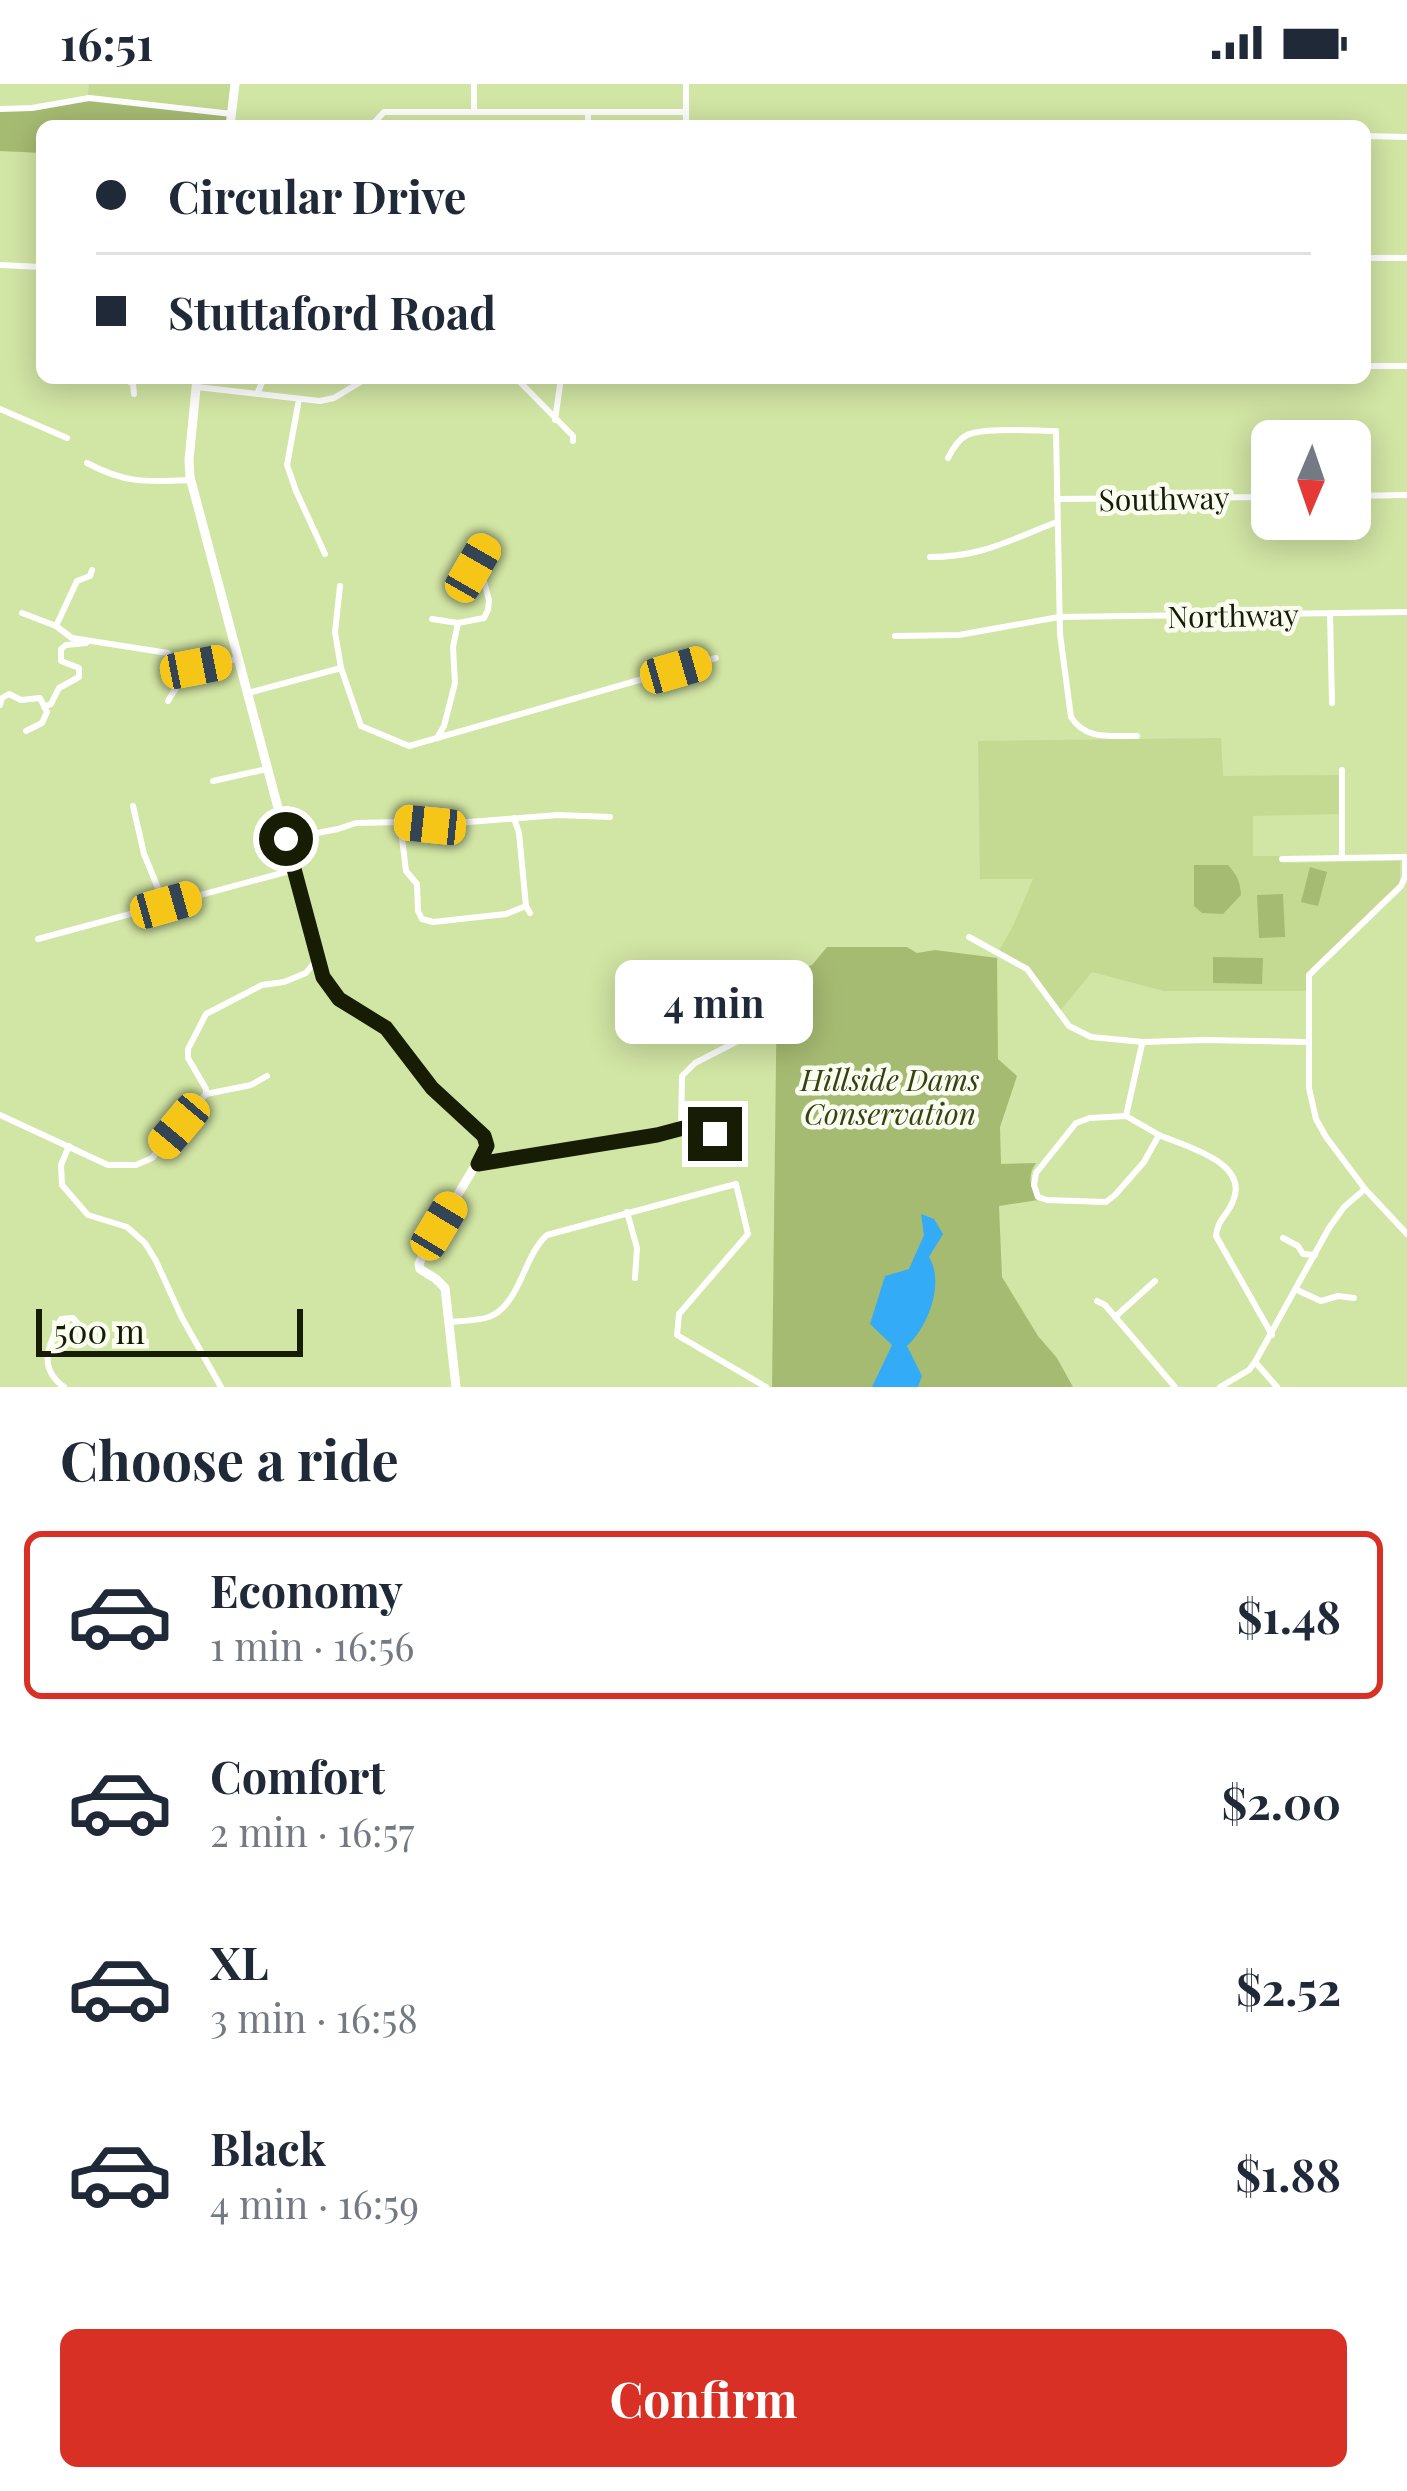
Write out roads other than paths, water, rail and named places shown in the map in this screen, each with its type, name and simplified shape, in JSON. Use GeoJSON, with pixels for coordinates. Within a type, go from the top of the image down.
{"type":"FeatureCollection","features":[{"type":"Feature","properties":{"kind":"street"},"geometry":{"type":"LineString","coordinates":[[0,109],[32,109],[89,98],[231,120],[235,84]]}},
{"type":"Feature","properties":{"kind":"street"},"geometry":{"type":"LineString","coordinates":[[474,84],[474,111]]}},
{"type":"Feature","properties":{"kind":"street"},"geometry":{"type":"LineString","coordinates":[[686,84],[686,120]]}},
{"type":"Feature","properties":{"kind":"street"},"geometry":{"type":"LineString","coordinates":[[376,120],[384,112],[686,112]]}},
{"type":"Feature","properties":{"kind":"street"},"geometry":{"type":"LineString","coordinates":[[588,112],[588,120]]}},
{"type":"Feature","properties":{"kind":"street"},"geometry":{"type":"LineString","coordinates":[[1371,136],[1407,137]]}},
{"type":"Feature","properties":{"kind":"street"},"geometry":{"type":"LineString","coordinates":[[1371,258],[1407,258]]}},
{"type":"Feature","properties":{"kind":"street"},"geometry":{"type":"LineString","coordinates":[[0,265],[36,268]]}},
{"type":"Feature","properties":{"kind":"street"},"geometry":{"type":"LineString","coordinates":[[1371,366],[1407,366]]}},
{"type":"Feature","properties":{"kind":"street"},"geometry":{"type":"LineString","coordinates":[[133,384],[134,394]]}},
{"type":"Feature","properties":{"kind":"street"},"geometry":{"type":"LineString","coordinates":[[197,384],[191,480],[323,977],[339,999],[386,1028],[432,1088],[484,1136],[487,1146],[419,1264],[445,1288],[455,1387]]}},
{"type":"Feature","properties":{"kind":"street"},"geometry":{"type":"LineString","coordinates":[[207,384],[320,401],[357,384]]}},
{"type":"Feature","properties":{"kind":"street"},"geometry":{"type":"LineString","coordinates":[[257,394],[261,384]]}},
{"type":"Feature","properties":{"kind":"street"},"geometry":{"type":"LineString","coordinates":[[522,384],[573,441]]}},
{"type":"Feature","properties":{"kind":"street"},"geometry":{"type":"LineString","coordinates":[[555,420],[560,384]]}},
{"type":"Feature","properties":{"kind":"street"},"geometry":{"type":"LineString","coordinates":[[298,399],[286,465],[325,554]]}},
{"type":"Feature","properties":{"kind":"street"},"geometry":{"type":"LineString","coordinates":[[0,409],[67,437]]}},
{"type":"Feature","properties":{"kind":"street"},"geometry":{"type":"LineString","coordinates":[[948,458],[968,435],[1056,431],[1059,616],[1073,723],[1088,735],[1137,736]]}},
{"type":"Feature","properties":{"kind":"street"},"geometry":{"type":"LineString","coordinates":[[87,463],[135,483],[191,480]]}},
{"type":"Feature","properties":{"kind":"street"},"geometry":{"type":"LineString","coordinates":[[1371,496],[1407,495]]}},
{"type":"Feature","properties":{"kind":"street","name":"Southway"},"geometry":{"type":"LineString","coordinates":[[1057,499],[1251,497]]}},
{"type":"Feature","properties":{"kind":"street"},"geometry":{"type":"LineString","coordinates":[[930,557],[981,553],[1057,522]]}},
{"type":"Feature","properties":{"kind":"street"},"geometry":{"type":"LineString","coordinates":[[432,619],[458,623],[484,618],[489,600],[482,574],[473,568],[488,542]]}},
{"type":"Feature","properties":{"kind":"street"},"geometry":{"type":"LineString","coordinates":[[56,626],[77,581],[90,576],[92,570]]}},
{"type":"Feature","properties":{"kind":"street"},"geometry":{"type":"LineString","coordinates":[[340,586],[335,632],[341,668],[361,726],[409,746],[716,658]]}},
{"type":"Feature","properties":{"kind":"street","name":"Northway"},"geometry":{"type":"LineString","coordinates":[[895,636],[958,635],[1059,616],[1407,612]]}},
{"type":"Feature","properties":{"kind":"street"},"geometry":{"type":"LineString","coordinates":[[22,614],[56,626],[72,638],[168,652],[181,679]]}},
{"type":"Feature","properties":{"kind":"street"},"geometry":{"type":"LineString","coordinates":[[1330,614],[1332,703]]}},
{"type":"Feature","properties":{"kind":"street"},"geometry":{"type":"LineString","coordinates":[[437,738],[455,683],[453,647],[458,623]]}},
{"type":"Feature","properties":{"kind":"street"},"geometry":{"type":"LineString","coordinates":[[44,707],[52,704],[59,688],[79,677],[79,668],[61,661],[63,646],[89,642]]}},
{"type":"Feature","properties":{"kind":"street"},"geometry":{"type":"LineString","coordinates":[[168,700],[181,679],[196,667],[238,659]]}},
{"type":"Feature","properties":{"kind":"street"},"geometry":{"type":"LineString","coordinates":[[248,693],[341,668]]}},
{"type":"Feature","properties":{"kind":"street"},"geometry":{"type":"LineString","coordinates":[[0,705],[9,694],[22,700],[40,698],[46,712],[42,723],[26,731]]}},
{"type":"Feature","properties":{"kind":"street"},"geometry":{"type":"LineString","coordinates":[[213,781],[267,769]]}},
{"type":"Feature","properties":{"kind":"street"},"geometry":{"type":"LineString","coordinates":[[1342,770],[1342,857]]}},
{"type":"Feature","properties":{"kind":"street"},"geometry":{"type":"LineString","coordinates":[[133,806],[144,854],[166,905]]}},
{"type":"Feature","properties":{"kind":"street"},"geometry":{"type":"LineString","coordinates":[[286,839],[356,823],[430,825],[558,815],[610,817]]}},
{"type":"Feature","properties":{"kind":"street"},"geometry":{"type":"LineString","coordinates":[[400,822],[406,872],[417,884],[418,911],[422,919],[433,922],[528,909],[514,818]]}},
{"type":"Feature","properties":{"kind":"street"},"geometry":{"type":"LineString","coordinates":[[1282,859],[1406,857],[1401,886],[1309,975],[1306,1042],[1309,1088],[1325,1137],[1407,1234]]}},
{"type":"Feature","properties":{"kind":"street"},"geometry":{"type":"LineString","coordinates":[[38,938],[293,869]]}},
{"type":"Feature","properties":{"kind":"street"},"geometry":{"type":"LineString","coordinates":[[969,937],[1028,969],[1074,1030],[1102,1040],[1306,1042]]}},
{"type":"Feature","properties":{"kind":"street"},"geometry":{"type":"LineString","coordinates":[[206,1094],[188,1049],[206,1014],[262,985],[305,973],[317,959]]}},
{"type":"Feature","properties":{"kind":"street"},"geometry":{"type":"LineString","coordinates":[[681,1130],[682,1076],[694,1064],[769,1024],[772,985]]}},
{"type":"Feature","properties":{"kind":"street"},"geometry":{"type":"LineString","coordinates":[[1126,1117],[1143,1042]]}},
{"type":"Feature","properties":{"kind":"street"},"geometry":{"type":"LineString","coordinates":[[0,1115],[112,1166],[144,1163],[206,1094],[251,1085],[267,1076]]}},
{"type":"Feature","properties":{"kind":"street"},"geometry":{"type":"LineString","coordinates":[[1159,1136],[1144,1162],[1111,1199],[1101,1203],[1042,1199],[1034,1189],[1036,1173],[1078,1121],[1126,1117],[1214,1158],[1233,1178],[1235,1197],[1216,1226],[1216,1236],[1272,1335]]}},
{"type":"Feature","properties":{"kind":"street"},"geometry":{"type":"LineString","coordinates":[[478,1164],[712,1122],[715,1134]]}},
{"type":"Feature","properties":{"kind":"street"},"geometry":{"type":"LineString","coordinates":[[69,1146],[61,1166],[62,1186],[88,1215],[128,1227],[145,1243],[221,1387]]}},
{"type":"Feature","properties":{"kind":"street"},"geometry":{"type":"LineString","coordinates":[[448,1322],[487,1317],[501,1310],[547,1235],[728,1185],[738,1187],[748,1234],[679,1314],[680,1338],[766,1387]]}},
{"type":"Feature","properties":{"kind":"street"},"geometry":{"type":"LineString","coordinates":[[1220,1387],[1256,1362],[1338,1215],[1365,1189]]}},
{"type":"Feature","properties":{"kind":"street"},"geometry":{"type":"LineString","coordinates":[[627,1212],[637,1247],[635,1278]]}},
{"type":"Feature","properties":{"kind":"street"},"geometry":{"type":"LineString","coordinates":[[1283,1238],[1298,1246],[1303,1255],[1315,1255]]}},
{"type":"Feature","properties":{"kind":"street"},"geometry":{"type":"LineString","coordinates":[[1115,1317],[1155,1282]]}},
{"type":"Feature","properties":{"kind":"street"},"geometry":{"type":"LineString","coordinates":[[1297,1290],[1318,1300],[1354,1298]]}},
{"type":"Feature","properties":{"kind":"street"},"geometry":{"type":"LineString","coordinates":[[1097,1301],[1175,1387]]}},
{"type":"Feature","properties":{"kind":"street"},"geometry":{"type":"LineString","coordinates":[[64,1387],[52,1377],[46,1356],[61,1319],[73,1318],[91,1340],[104,1343]]}},
{"type":"Feature","properties":{"kind":"street"},"geometry":{"type":"LineString","coordinates":[[1256,1362],[1277,1387]]}},
{"type":"Feature","properties":{"kind":"water"},"geometry":{"type":"Polygon","coordinates":[[[921,1214],[934,1219],[943,1234],[929,1257],[935,1279],[932,1304],[922,1328],[907,1346],[922,1376],[918,1387],[872,1387],[892,1345],[870,1324],[885,1276],[909,1269],[924,1235],[921,1214]]]}},
{"type":"Feature","properties":{"kind":"park label","name":"Hillside Dams Conservation"},"geometry":{"type":"Point","coordinates":[890,1096]}}]}
